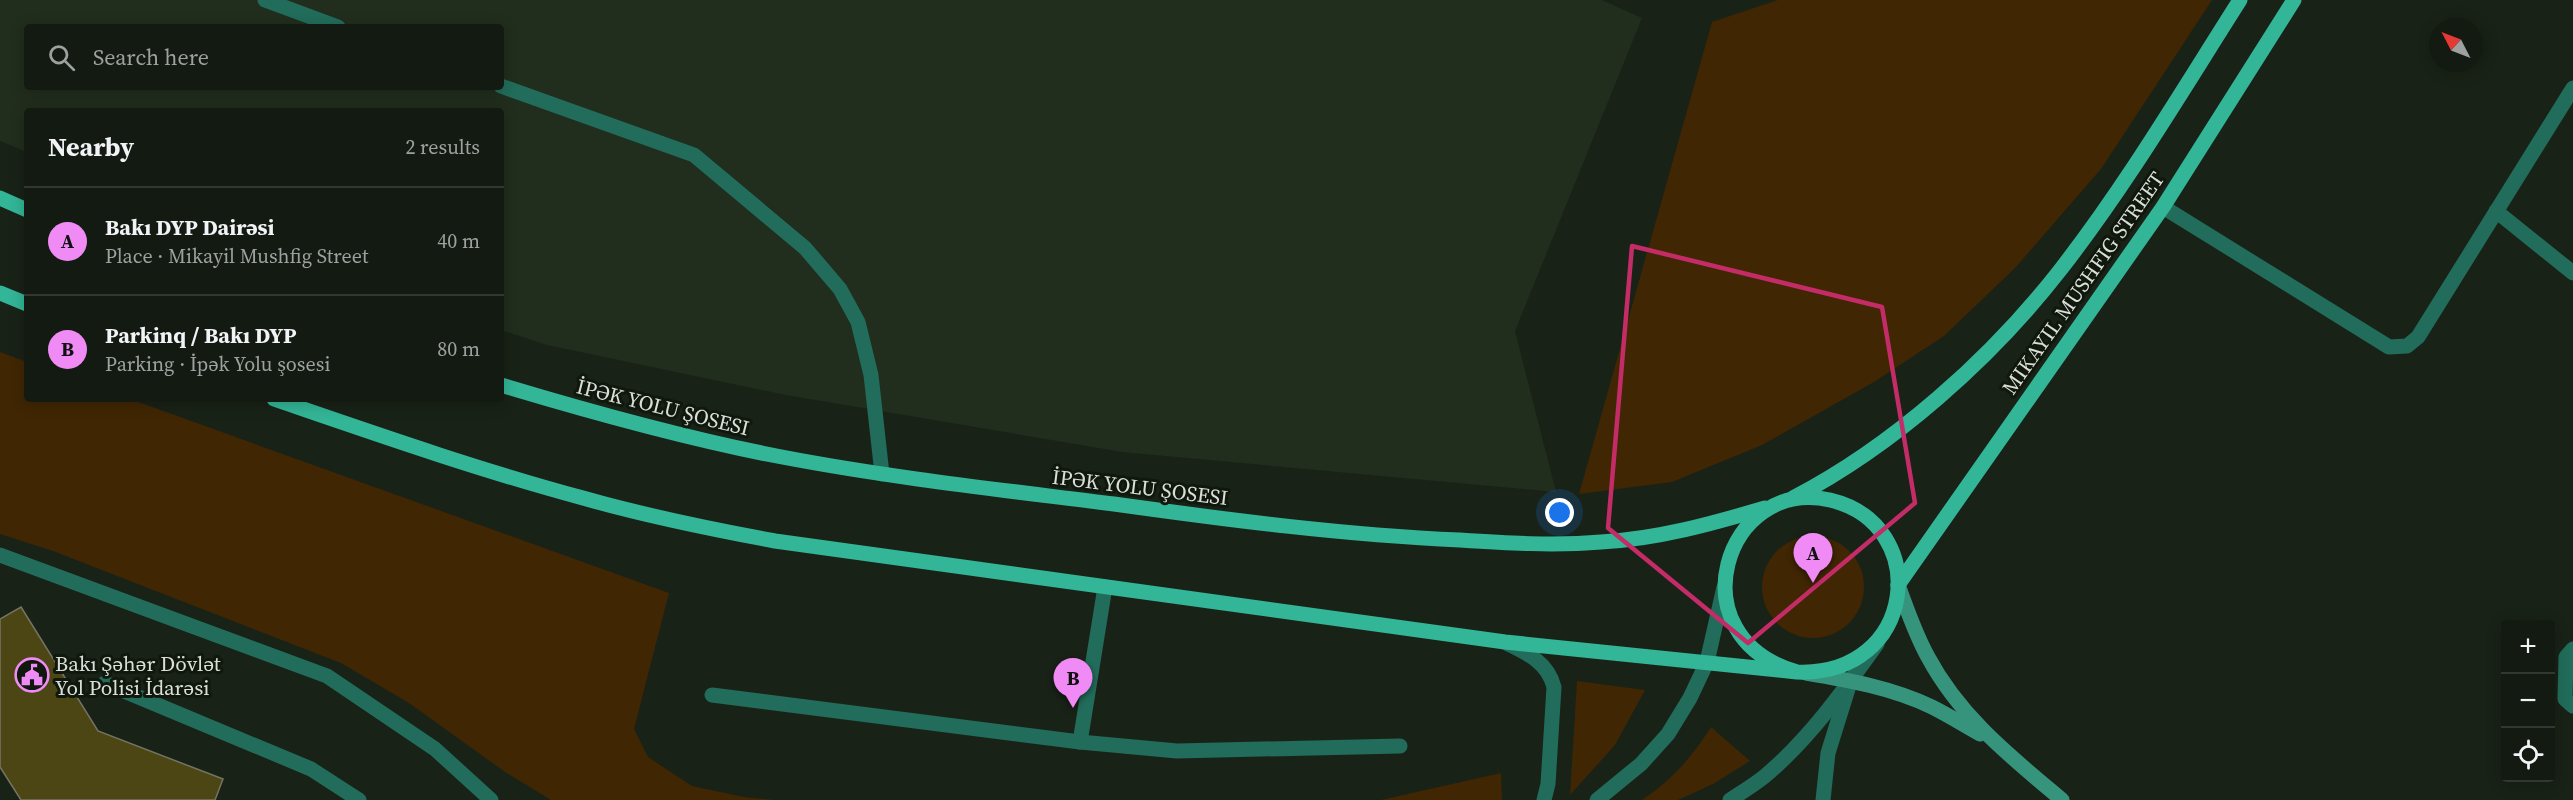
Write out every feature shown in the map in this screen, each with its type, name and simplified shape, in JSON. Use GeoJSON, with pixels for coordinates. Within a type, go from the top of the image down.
{"type":"FeatureCollection","features":[{"type":"Feature","properties":{"kind":"main road","name":"MIKAYIL MUSHFIG STREET"},"geometry":{"type":"LineString","coordinates":[[1779,504],[1826,481],[1881,443],[1940,396],[2016,321],[2060,271],[2124,183],[2240,0]]}},
{"type":"Feature","properties":{"kind":"main road","name":"MIKAYIL MUSHFIG STREET"},"geometry":{"type":"LineString","coordinates":[[1898,585],[2163,207],[2294,0]]}},
{"type":"Feature","properties":{"kind":"main road"},"geometry":{"type":"LineString","coordinates":[[0,198],[24,209]]}},
{"type":"Feature","properties":{"kind":"main road"},"geometry":{"type":"LineString","coordinates":[[0,293],[24,303]]}},
{"type":"Feature","properties":{"kind":"main road","name":"İPƏK YOLU ŞOSESI"},"geometry":{"type":"LineString","coordinates":[[504,386],[698,440],[882,474],[1252,523],[1383,537],[1521,543],[1601,542],[1656,536],[1699,527],[1779,504]]}},
{"type":"Feature","properties":{"kind":"main road"},"geometry":{"type":"LineString","coordinates":[[283,402],[444,456],[583,498],[674,521],[775,541],[1505,642],[1797,672],[1822,672],[1847,664],[1869,651],[1886,631],[1896,609],[1898,585],[1895,559],[1884,536],[1866,517],[1843,504],[1818,498],[1779,504],[1751,524],[1740,537],[1726,569],[1724,586],[1730,616],[1745,642],[1769,661],[1797,672]]}},
{"type":"Feature","properties":{"kind":"street"},"geometry":{"type":"LineString","coordinates":[[265,0],[297,6],[332,24]]}},
{"type":"Feature","properties":{"kind":"street"},"geometry":{"type":"LineString","coordinates":[[504,87],[694,156],[805,248],[840,289],[858,322],[871,375],[882,474]]}},
{"type":"Feature","properties":{"kind":"street"},"geometry":{"type":"LineString","coordinates":[[2163,207],[2389,347],[2407,346],[2418,336],[2573,88]]}},
{"type":"Feature","properties":{"kind":"street"},"geometry":{"type":"LineString","coordinates":[[2496,211],[2573,273]]}},
{"type":"Feature","properties":{"kind":"street"},"geometry":{"type":"LineString","coordinates":[[0,555],[327,676],[435,749],[491,800]]}},
{"type":"Feature","properties":{"kind":"street"},"geometry":{"type":"LineString","coordinates":[[1898,585],[1915,631],[1938,676],[1958,704],[1992,741],[2062,800]]}},
{"type":"Feature","properties":{"kind":"street"},"geometry":{"type":"LineString","coordinates":[[1597,800],[1641,764],[1668,734],[1690,698],[1707,662],[1724,586]]}},
{"type":"Feature","properties":{"kind":"street"},"geometry":{"type":"LineString","coordinates":[[1080,742],[1105,587]]}},
{"type":"Feature","properties":{"kind":"street"},"geometry":{"type":"LineString","coordinates":[[1730,800],[1764,777],[1788,754],[1851,681],[1886,631]]}},
{"type":"Feature","properties":{"kind":"street"},"geometry":{"type":"LineString","coordinates":[[1505,642],[1541,663],[1551,676],[1554,687],[1548,784],[1544,800]]}},
{"type":"Feature","properties":{"kind":"street"},"geometry":{"type":"LineString","coordinates":[[2573,649],[2566,657],[2565,699],[2573,706]]}},
{"type":"Feature","properties":{"kind":"street"},"geometry":{"type":"LineString","coordinates":[[1797,672],[1851,681],[1930,706],[1992,741]]}},
{"type":"Feature","properties":{"kind":"street"},"geometry":{"type":"LineString","coordinates":[[1823,800],[1828,753],[1851,681]]}},
{"type":"Feature","properties":{"kind":"street"},"geometry":{"type":"LineString","coordinates":[[105,683],[310,769],[359,800]]}},
{"type":"Feature","properties":{"kind":"street"},"geometry":{"type":"LineString","coordinates":[[712,695],[1080,742],[1177,751],[1400,746]]}},
{"type":"Feature","properties":{"kind":"highlighted area"},"geometry":{"type":"Polygon","coordinates":[[[1632,246],[1882,307],[1915,503],[1748,643],[1608,528],[1632,246]]]}},
{"type":"Feature","properties":{"kind":"shaded area"},"geometry":{"type":"Polygon","coordinates":[[[0,0],[1602,0],[1642,18],[1515,331],[1556,492],[1122,452],[786,395],[547,345],[504,331],[504,108],[24,108],[24,151],[0,141],[0,0]]]}},
{"type":"Feature","properties":{"kind":"shaded area"},"geometry":{"type":"Polygon","coordinates":[[[1778,0],[2212,0],[2101,169],[2016,267],[1944,336],[1874,382],[1762,445],[1672,482],[1579,494],[1712,22],[1778,0]]]}},
{"type":"Feature","properties":{"kind":"shaded area"},"geometry":{"type":"Polygon","coordinates":[[[0,352],[24,361],[24,402],[138,402],[669,593],[634,729],[648,757],[692,786],[744,797],[775,800],[551,800],[505,772],[409,703],[341,663],[53,551],[0,534],[0,352]]]}},
{"type":"Feature","properties":{"kind":"shaded area"},"geometry":{"type":"Polygon","coordinates":[[[1813,536],[1833,540],[1849,551],[1860,567],[1864,587],[1860,607],[1849,623],[1833,634],[1813,638],[1793,634],[1777,623],[1766,607],[1762,587],[1766,567],[1777,551],[1793,540],[1813,536]]]}},
{"type":"Feature","properties":{"kind":"shaded area"},"geometry":{"type":"Polygon","coordinates":[[[1577,681],[1645,690],[1615,745],[1570,795],[1577,681]]]}},
{"type":"Feature","properties":{"kind":"shaded area"},"geometry":{"type":"Polygon","coordinates":[[[1711,727],[1750,761],[1713,784],[1678,800],[1642,800],[1681,767],[1711,727]]]}},
{"type":"Feature","properties":{"kind":"shaded area"},"geometry":{"type":"Polygon","coordinates":[[[1501,773],[1502,800],[1381,800],[1501,773]]]}},
{"type":"Feature","properties":{"kind":"building","name":"Bakı Şəhər Dövlət Yol Polisi İdarəsi"},"geometry":{"type":"Polygon","coordinates":[[[21,607],[98,731],[223,779],[215,800],[21,800],[0,767],[0,619],[21,607]]]}},
{"type":"Feature","properties":{"kind":"place","name":"Bakı DYP Dairəsi"},"geometry":{"type":"Point","coordinates":[1813,583]}},
{"type":"Feature","properties":{"kind":"place","name":"Bakı Şəhər Dövlət Yol Polisi İdarəsi"},"geometry":{"type":"Point","coordinates":[32,675]}},
{"type":"Feature","properties":{"kind":"place","name":"Parkinq / Bakı DYP"},"geometry":{"type":"Point","coordinates":[1073,708]}}]}
